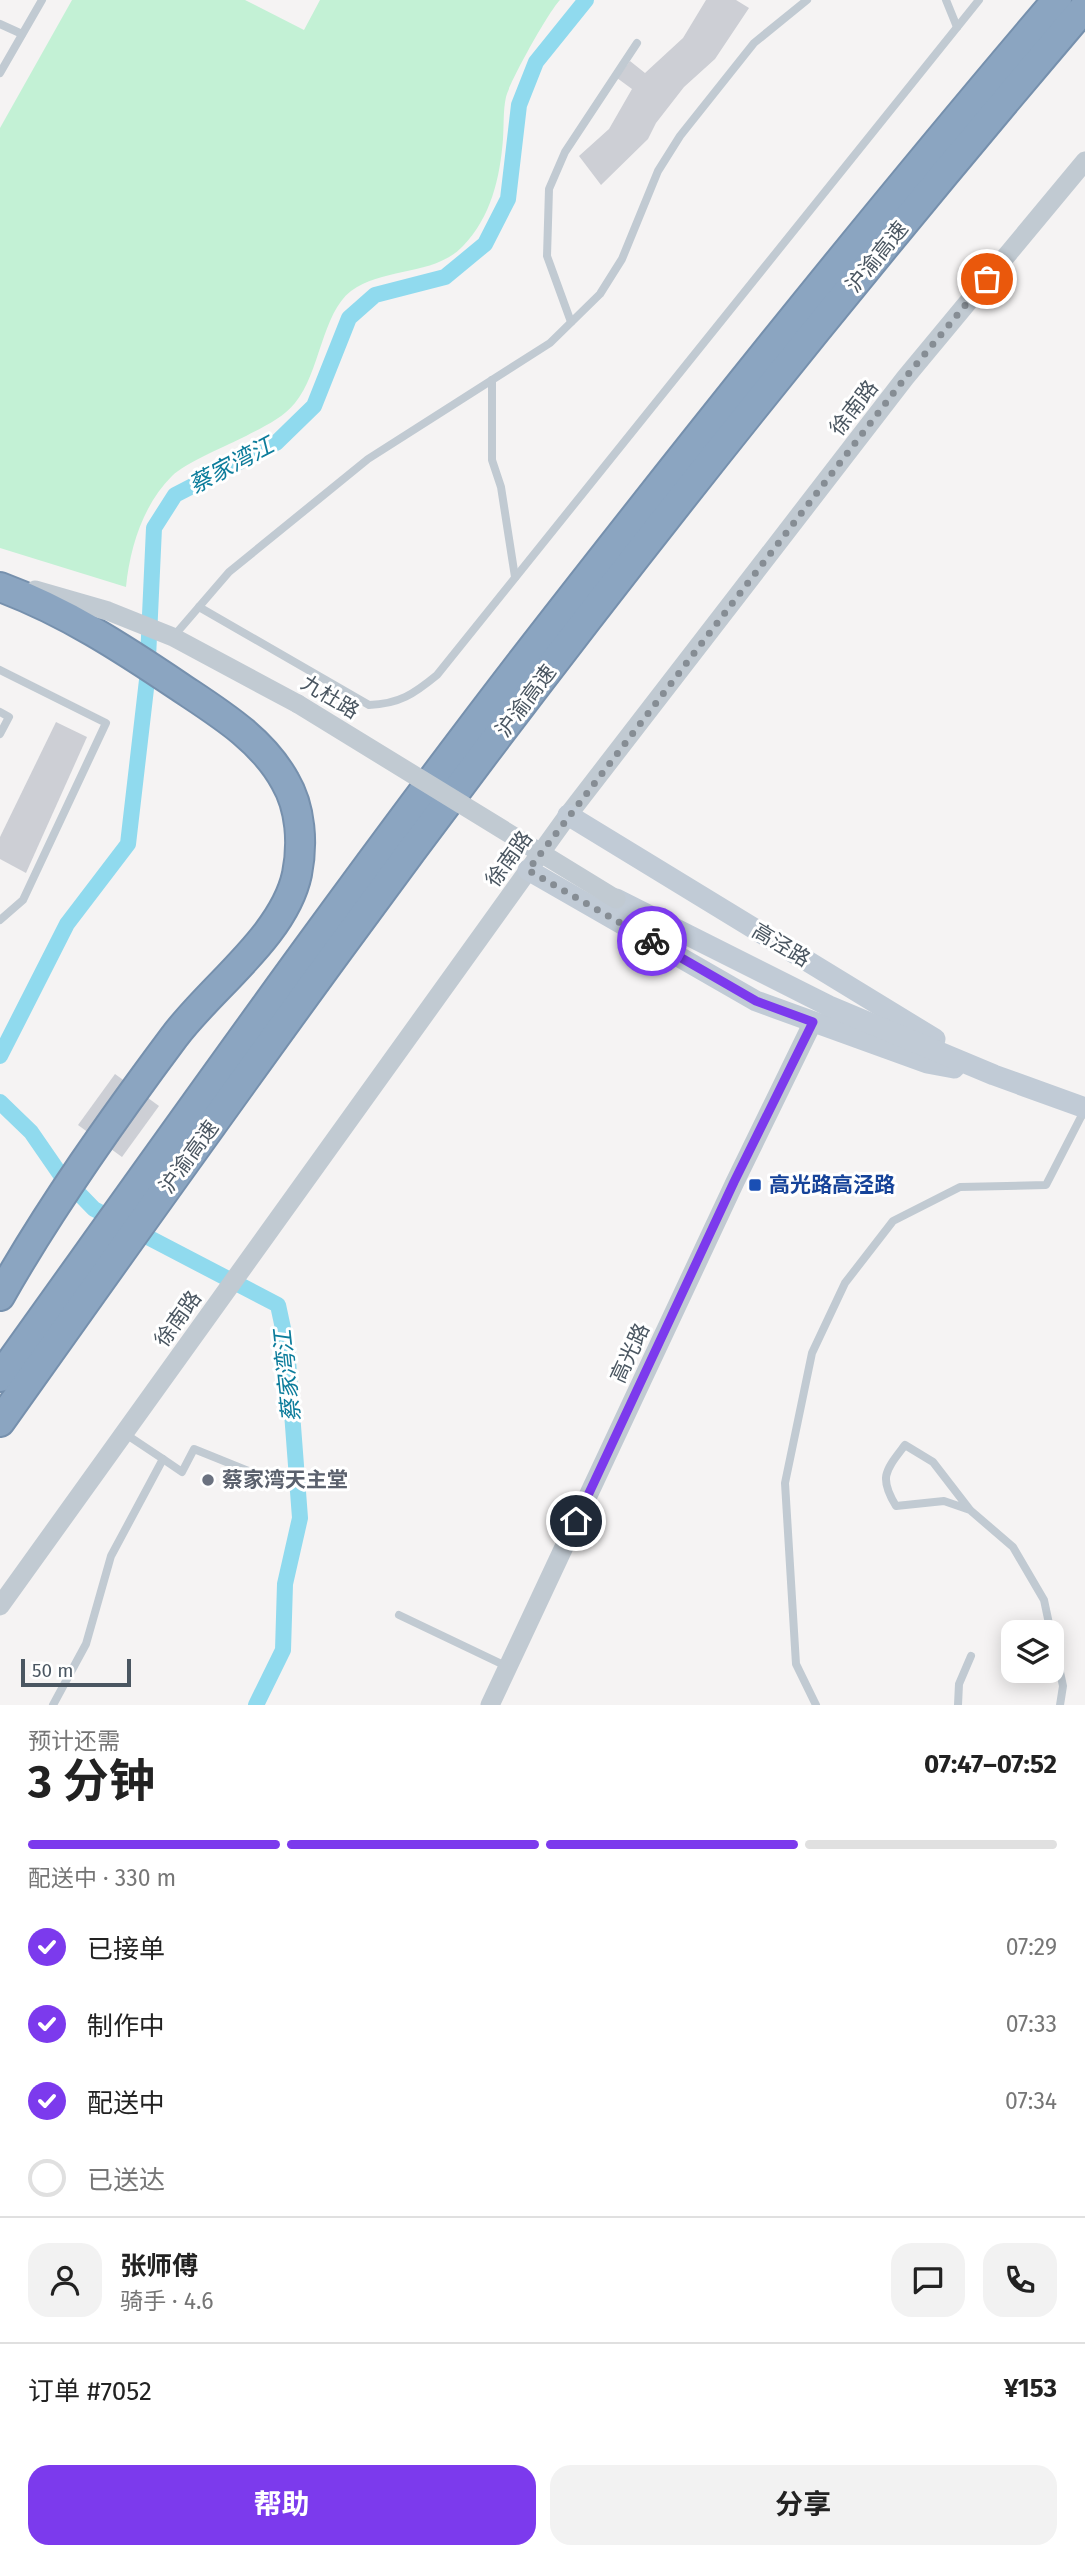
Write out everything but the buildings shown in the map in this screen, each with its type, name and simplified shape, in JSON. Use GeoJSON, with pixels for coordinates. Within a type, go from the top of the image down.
{"type":"FeatureCollection","features":[{"type":"Feature","properties":{"kind":"highway","name":"沪渝高速"},"geometry":{"type":"LineString","coordinates":[[143,1199],[529,653],[961,112],[1057,0]]}},
{"type":"Feature","properties":{"kind":"highway","name":"沪渝高速"},"geometry":{"type":"LineString","coordinates":[[0,1375],[143,1199],[358,923],[550,668],[724,447],[973,139],[1085,7]]}},
{"type":"Feature","properties":{"kind":"highway"},"geometry":{"type":"LineString","coordinates":[[724,447],[1085,14]]}},
{"type":"Feature","properties":{"kind":"highway"},"geometry":{"type":"LineString","coordinates":[[1000,113],[1085,29]]}},
{"type":"Feature","properties":{"kind":"highway"},"geometry":{"type":"LineString","coordinates":[[0,587],[61,613],[125,650],[243,731],[269,757],[286,782],[297,813],[300,845],[297,875],[288,900],[274,922],[174,1036],[50,1212],[0,1296]]}},
{"type":"Feature","properties":{"kind":"highway","name":"沪渝高速"},"geometry":{"type":"LineString","coordinates":[[0,1422],[100,1253]]}},
{"type":"Feature","properties":{"kind":"main road","name":"高泾路"},"geometry":{"type":"LineString","coordinates":[[568,815],[994,1075]]}},
{"type":"Feature","properties":{"kind":"main road","name":"高泾路"},"geometry":{"type":"LineString","coordinates":[[528,870],[756,1001],[927,1063],[994,1075]]}},
{"type":"Feature","properties":{"kind":"main road","name":"高泾路"},"geometry":{"type":"LineString","coordinates":[[616,899],[829,1006],[994,1075],[1085,1108]]}},
{"type":"Feature","properties":{"kind":"street","name":"徐南路"},"geometry":{"type":"LineString","coordinates":[[0,1606],[568,815],[905,378],[1085,161]]}},
{"type":"Feature","properties":{"kind":"street","name":"九杜路"},"geometry":{"type":"LineString","coordinates":[[0,581],[108,611],[173,637],[298,704],[616,899]]}},
{"type":"Feature","properties":{"kind":"street","name":"高光路"},"geometry":{"type":"LineString","coordinates":[[490,1705],[734,1182],[813,1022]]}},
{"type":"Feature","properties":{"kind":"lane"},"geometry":{"type":"LineString","coordinates":[[0,73],[41,0]]}},
{"type":"Feature","properties":{"kind":"lane"},"geometry":{"type":"LineString","coordinates":[[173,637],[229,572],[368,459],[550,343],[600,294],[622,259],[658,171],[680,136],[754,43],[807,0]]}},
{"type":"Feature","properties":{"kind":"lane"},"geometry":{"type":"LineString","coordinates":[[946,0],[957,27]]}},
{"type":"Feature","properties":{"kind":"lane"},"geometry":{"type":"LineString","coordinates":[[199,607],[369,705],[391,705],[412,696],[437,675],[979,0]]}},
{"type":"Feature","properties":{"kind":"lane"},"geometry":{"type":"LineString","coordinates":[[0,24],[22,34]]}},
{"type":"Feature","properties":{"kind":"lane"},"geometry":{"type":"LineString","coordinates":[[571,322],[547,256],[549,189],[565,152],[637,43]]}},
{"type":"Feature","properties":{"kind":"lane"},"geometry":{"type":"LineString","coordinates":[[492,380],[492,460],[501,487],[515,577]]}},
{"type":"Feature","properties":{"kind":"lane"},"geometry":{"type":"LineString","coordinates":[[0,670],[106,723],[23,900],[0,920]]}},
{"type":"Feature","properties":{"kind":"lane"},"geometry":{"type":"LineString","coordinates":[[0,712],[9,717],[0,734]]}},
{"type":"Feature","properties":{"kind":"lane"},"geometry":{"type":"LineString","coordinates":[[816,1705],[796,1664],[785,1483],[813,1353],[845,1283],[893,1221],[960,1187],[1046,1185],[1085,1108]]}},
{"type":"Feature","properties":{"kind":"lane"},"geometry":{"type":"LineString","coordinates":[[124,1433],[182,1472],[194,1449],[271,1480]]}},
{"type":"Feature","properties":{"kind":"lane"},"geometry":{"type":"LineString","coordinates":[[970,1510],[944,1501],[896,1506],[884,1488],[887,1468],[905,1445],[933,1462],[970,1510],[1013,1547],[1044,1600],[1049,1620]]}},
{"type":"Feature","properties":{"kind":"lane"},"geometry":{"type":"LineString","coordinates":[[53,1705],[86,1644],[111,1556],[163,1460]]}},
{"type":"Feature","properties":{"kind":"lane"},"geometry":{"type":"LineString","coordinates":[[400,1615],[508,1667]]}},
{"type":"Feature","properties":{"kind":"lane"},"geometry":{"type":"LineString","coordinates":[[958,1705],[959,1684],[971,1656]]}},
{"type":"Feature","properties":{"kind":"lane"},"geometry":{"type":"LineString","coordinates":[[1060,1705],[1062,1683]]}},
{"type":"Feature","properties":{"kind":"green space"},"geometry":{"type":"Polygon","coordinates":[[[72,0],[245,0],[304,30],[320,0],[560,0],[539,31],[509,89],[505,102],[502,154],[496,182],[487,210],[473,235],[452,256],[424,267],[364,283],[341,301],[327,328],[310,376],[295,403],[266,426],[187,466],[162,487],[140,527],[126,587],[0,548],[0,128],[72,0]]]}},
{"type":"Feature","properties":{"kind":"waterway","name":"蔡家湾江"},"geometry":{"type":"LineString","coordinates":[[0,1056],[67,924],[128,844],[147,680],[154,528],[175,495],[276,443],[314,406],[349,318],[375,295],[445,277],[485,244],[508,199],[519,105],[536,62],[586,0]]}},
{"type":"Feature","properties":{"kind":"waterway","name":"蔡家湾江"},"geometry":{"type":"LineString","coordinates":[[0,1102],[31,1132],[60,1174],[94,1209],[278,1305],[287,1347],[300,1518],[285,1584],[283,1650],[256,1705]]}},
{"type":"Feature","properties":{"kind":"way so far"},"geometry":{"type":"LineString","coordinates":[[652,941],[528,870],[905,378],[987,279]]}},
{"type":"Feature","properties":{"kind":"place","name":"高光路高泾路"},"geometry":{"type":"Point","coordinates":[755,1185]}},
{"type":"Feature","properties":{"kind":"place","name":"蔡家湾天主堂"},"geometry":{"type":"Point","coordinates":[208,1480]}},
{"type":"Feature","properties":{"kind":"route"},"geometry":{"type":"LineString","coordinates":[[576,1521],[734,1182],[813,1022],[756,1001],[652,941]]}}]}
